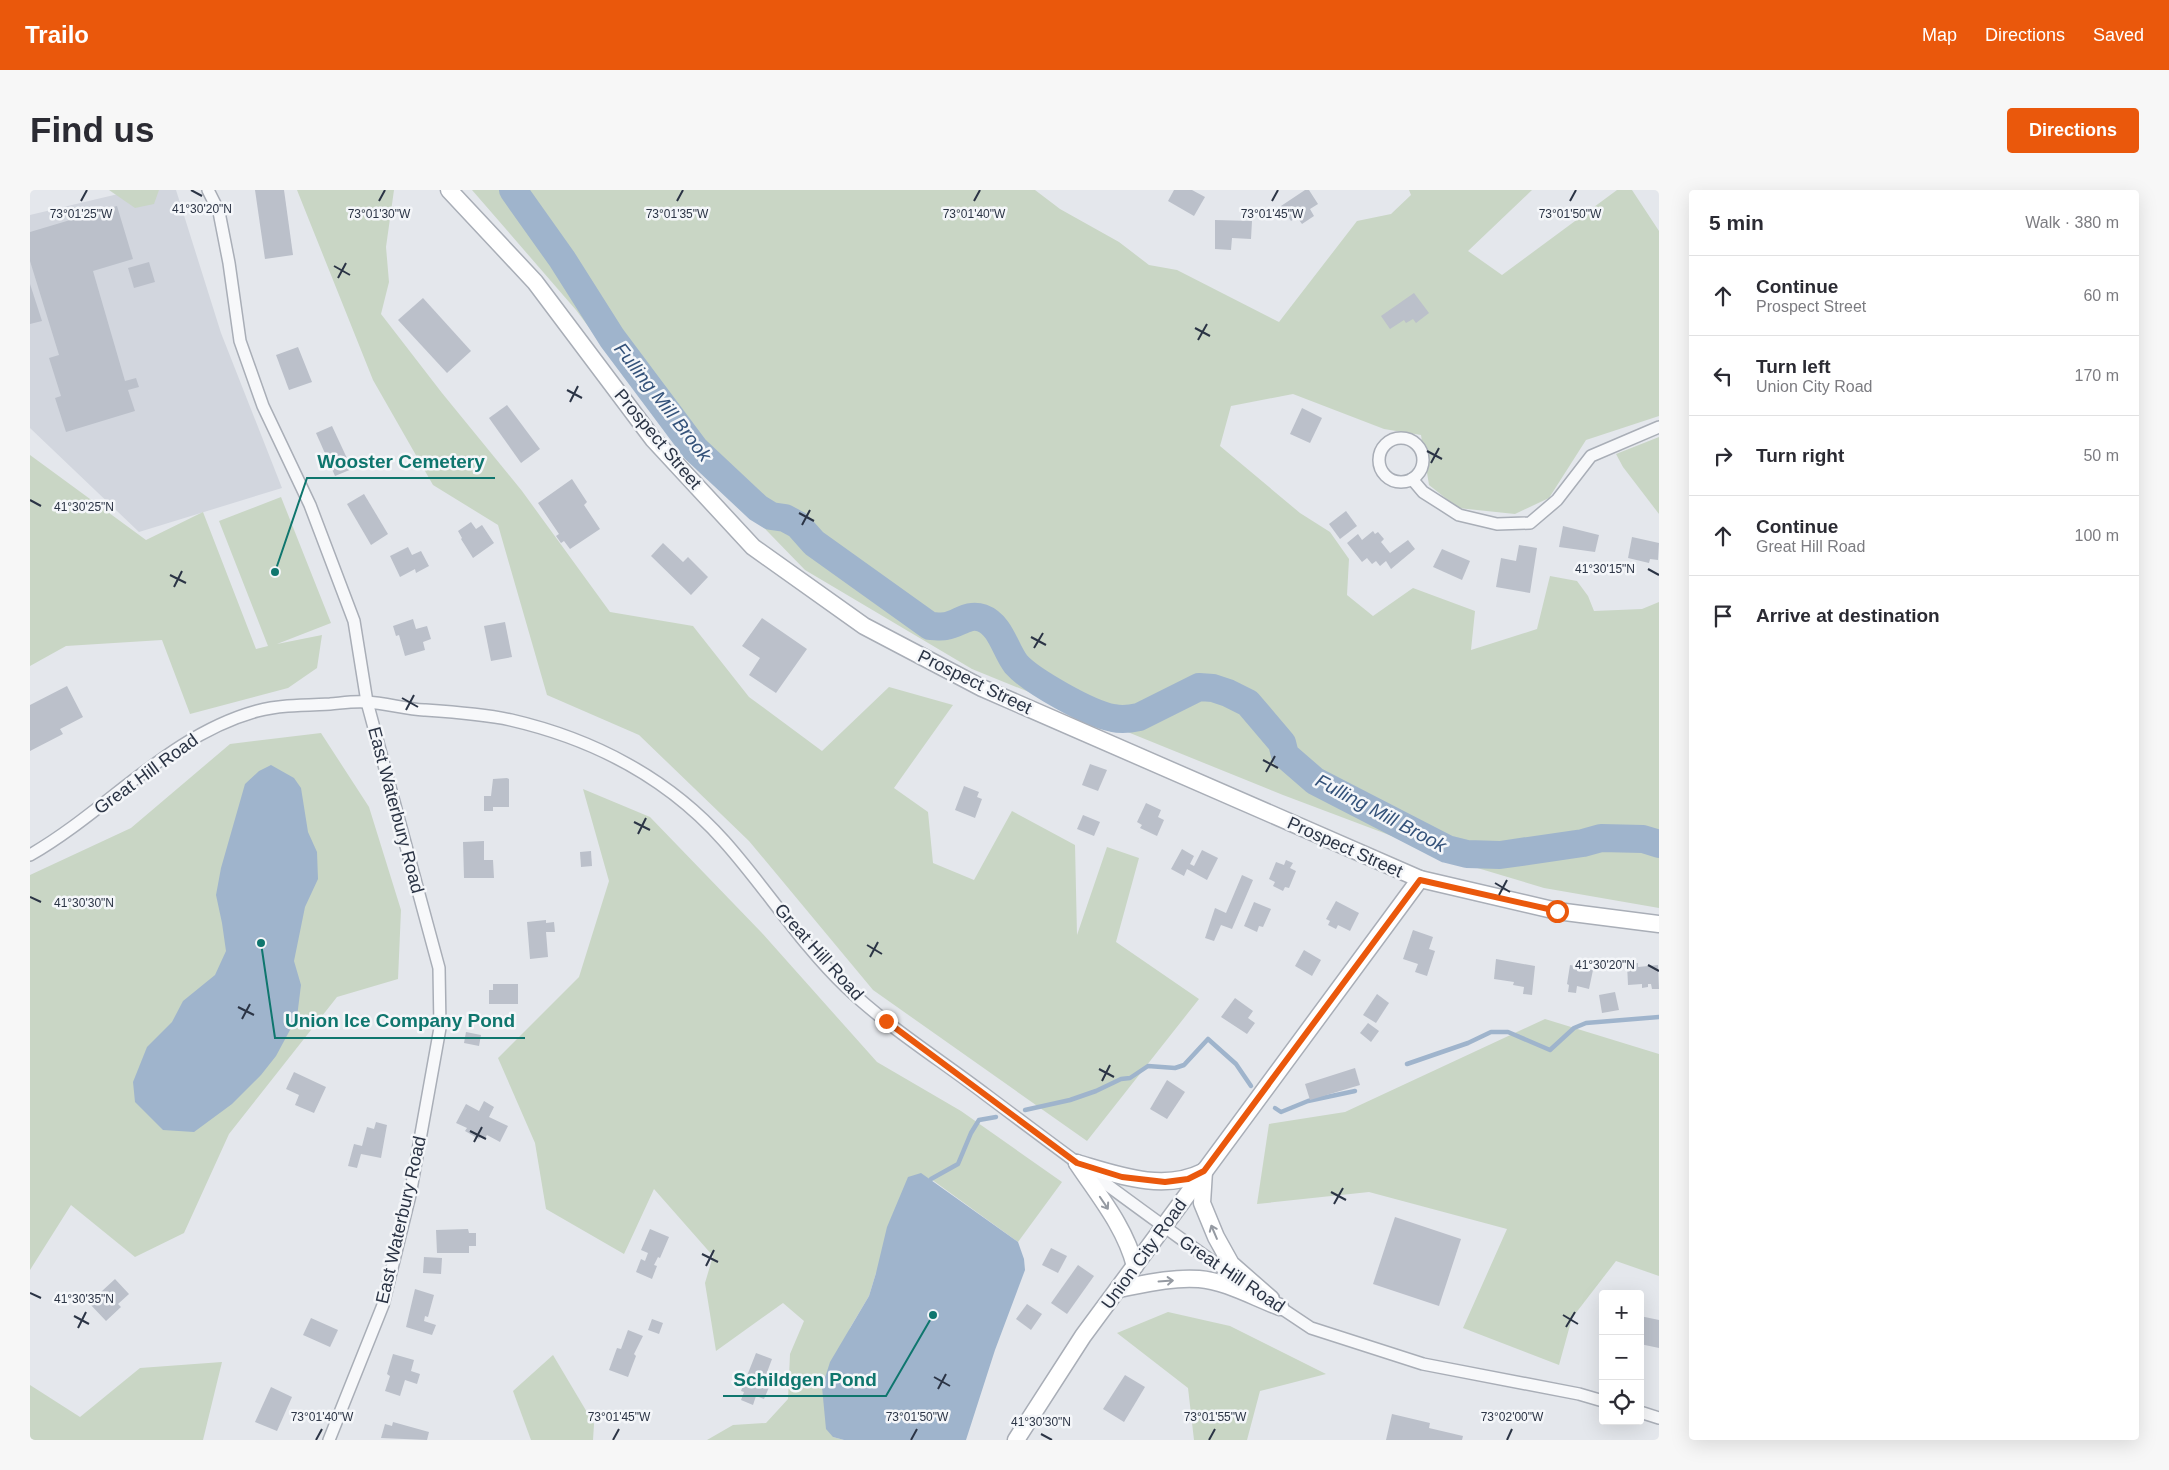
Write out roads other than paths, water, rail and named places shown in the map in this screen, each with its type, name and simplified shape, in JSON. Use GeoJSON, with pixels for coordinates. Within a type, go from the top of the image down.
{"type":"FeatureCollection","features":[{"type":"Feature","properties":{"kind":"main road","name":"Prospect Street"},"geometry":{"type":"LineString","coordinates":[[449,190],[535,282],[653,439],[753,547],[864,626],[982,688],[1420,880],[1557,911],[1659,924]]}},
{"type":"Feature","properties":{"kind":"main road","name":"Union City Road"},"geometry":{"type":"LineString","coordinates":[[1016,1440],[1070,1355],[1420,880]]}},
{"type":"Feature","properties":{"kind":"main road"},"geometry":{"type":"LineString","coordinates":[[1077,1163],[1122,1177],[1165,1182],[1188,1179],[1204,1171]]}},
{"type":"Feature","properties":{"kind":"main road"},"geometry":{"type":"LineString","coordinates":[[1077,1163],[1118,1223],[1128,1242],[1135,1266]]}},
{"type":"Feature","properties":{"kind":"main road"},"geometry":{"type":"LineString","coordinates":[[1204,1171],[1202,1202],[1223,1250],[1231,1264],[1280,1308]]}},
{"type":"Feature","properties":{"kind":"main road"},"geometry":{"type":"LineString","coordinates":[[1118,1289],[1155,1281],[1200,1279],[1222,1284],[1280,1308]]}},
{"type":"Feature","properties":{"kind":"street","name":"East Waterbury Road"},"geometry":{"type":"LineString","coordinates":[[208,190],[220,212],[240,341],[264,406],[310,505],[354,621],[367,702],[439,968],[440,1028],[410,1195],[383,1305],[329,1440]]}},
{"type":"Feature","properties":{"kind":"street"},"geometry":{"type":"LineString","coordinates":[[1412,479],[1423,492],[1459,515],[1497,524],[1530,523],[1557,500],[1591,456],[1659,427]]}},
{"type":"Feature","properties":{"kind":"street","name":"Great Hill Road"},"geometry":{"type":"LineString","coordinates":[[30,855],[66,833],[173,751],[228,721],[260,710],[367,702],[405,708],[476,714],[510,720],[590,746],[623,761],[658,782],[688,806],[724,840],[811,947],[846,986],[886,1021],[1163,1227],[1280,1308],[1311,1328],[1423,1364],[1579,1394],[1599,1400]]}},
{"type":"Feature","properties":{"kind":"street"},"geometry":{"type":"LineString","coordinates":[[1644,1413],[1659,1418]]}},
{"type":"Feature","properties":{"kind":"water"},"geometry":{"type":"Polygon","coordinates":[[[271,765],[294,778],[301,788],[308,832],[317,852],[318,879],[305,907],[294,961],[301,985],[297,1017],[276,1056],[261,1075],[232,1104],[194,1132],[163,1130],[135,1102],[133,1082],[147,1047],[172,1022],[183,1001],[215,975],[226,951],[216,895],[221,868],[245,784],[259,771],[271,765]]]}},
{"type":"Feature","properties":{"kind":"water"},"geometry":{"type":"Polygon","coordinates":[[[921,1173],[1018,1242],[1024,1259],[1025,1270],[995,1350],[966,1440],[844,1440],[833,1437],[826,1429],[822,1387],[830,1362],[869,1296],[887,1227],[908,1177],[921,1173]]]}},
{"type":"Feature","properties":{"kind":"waterway","name":"Fulling Mill Brook"},"geometry":{"type":"LineString","coordinates":[[513,190],[562,259],[612,338],[695,449],[758,508],[771,516],[785,518],[798,525],[814,543],[930,626],[951,625],[972,617],[988,621],[1002,638],[1016,664],[1034,679],[1076,704],[1113,718],[1139,717],[1199,687],[1213,688],[1228,693],[1248,703],[1282,743],[1285,755],[1315,781],[1447,849],[1467,854],[1500,855],[1583,843],[1601,838],[1643,839],[1659,844]]}},
{"type":"Feature","properties":{"kind":"waterway"},"geometry":{"type":"LineString","coordinates":[[1407,1064],[1468,1043],[1491,1032],[1508,1032],[1550,1050],[1574,1028],[1586,1023],[1659,1017]]}},
{"type":"Feature","properties":{"kind":"waterway"},"geometry":{"type":"LineString","coordinates":[[1025,1110],[1070,1100],[1096,1091],[1121,1079],[1130,1078],[1148,1066],[1175,1068],[1184,1065],[1208,1039],[1236,1064],[1251,1086]]}},
{"type":"Feature","properties":{"kind":"waterway"},"geometry":{"type":"LineString","coordinates":[[1275,1108],[1281,1112],[1308,1101],[1355,1091]]}},
{"type":"Feature","properties":{"kind":"waterway"},"geometry":{"type":"LineString","coordinates":[[931,1179],[958,1164],[971,1133],[979,1120],[996,1117]]}},
{"type":"Feature","properties":{"kind":"place","name":"Wooster Cemetery"},"geometry":{"type":"Point","coordinates":[275,572]}},
{"type":"Feature","properties":{"kind":"place","name":"Union Ice Company Pond"},"geometry":{"type":"Point","coordinates":[261,943]}},
{"type":"Feature","properties":{"kind":"place","name":"Schildgen Pond"},"geometry":{"type":"Point","coordinates":[933,1315]}}]}
